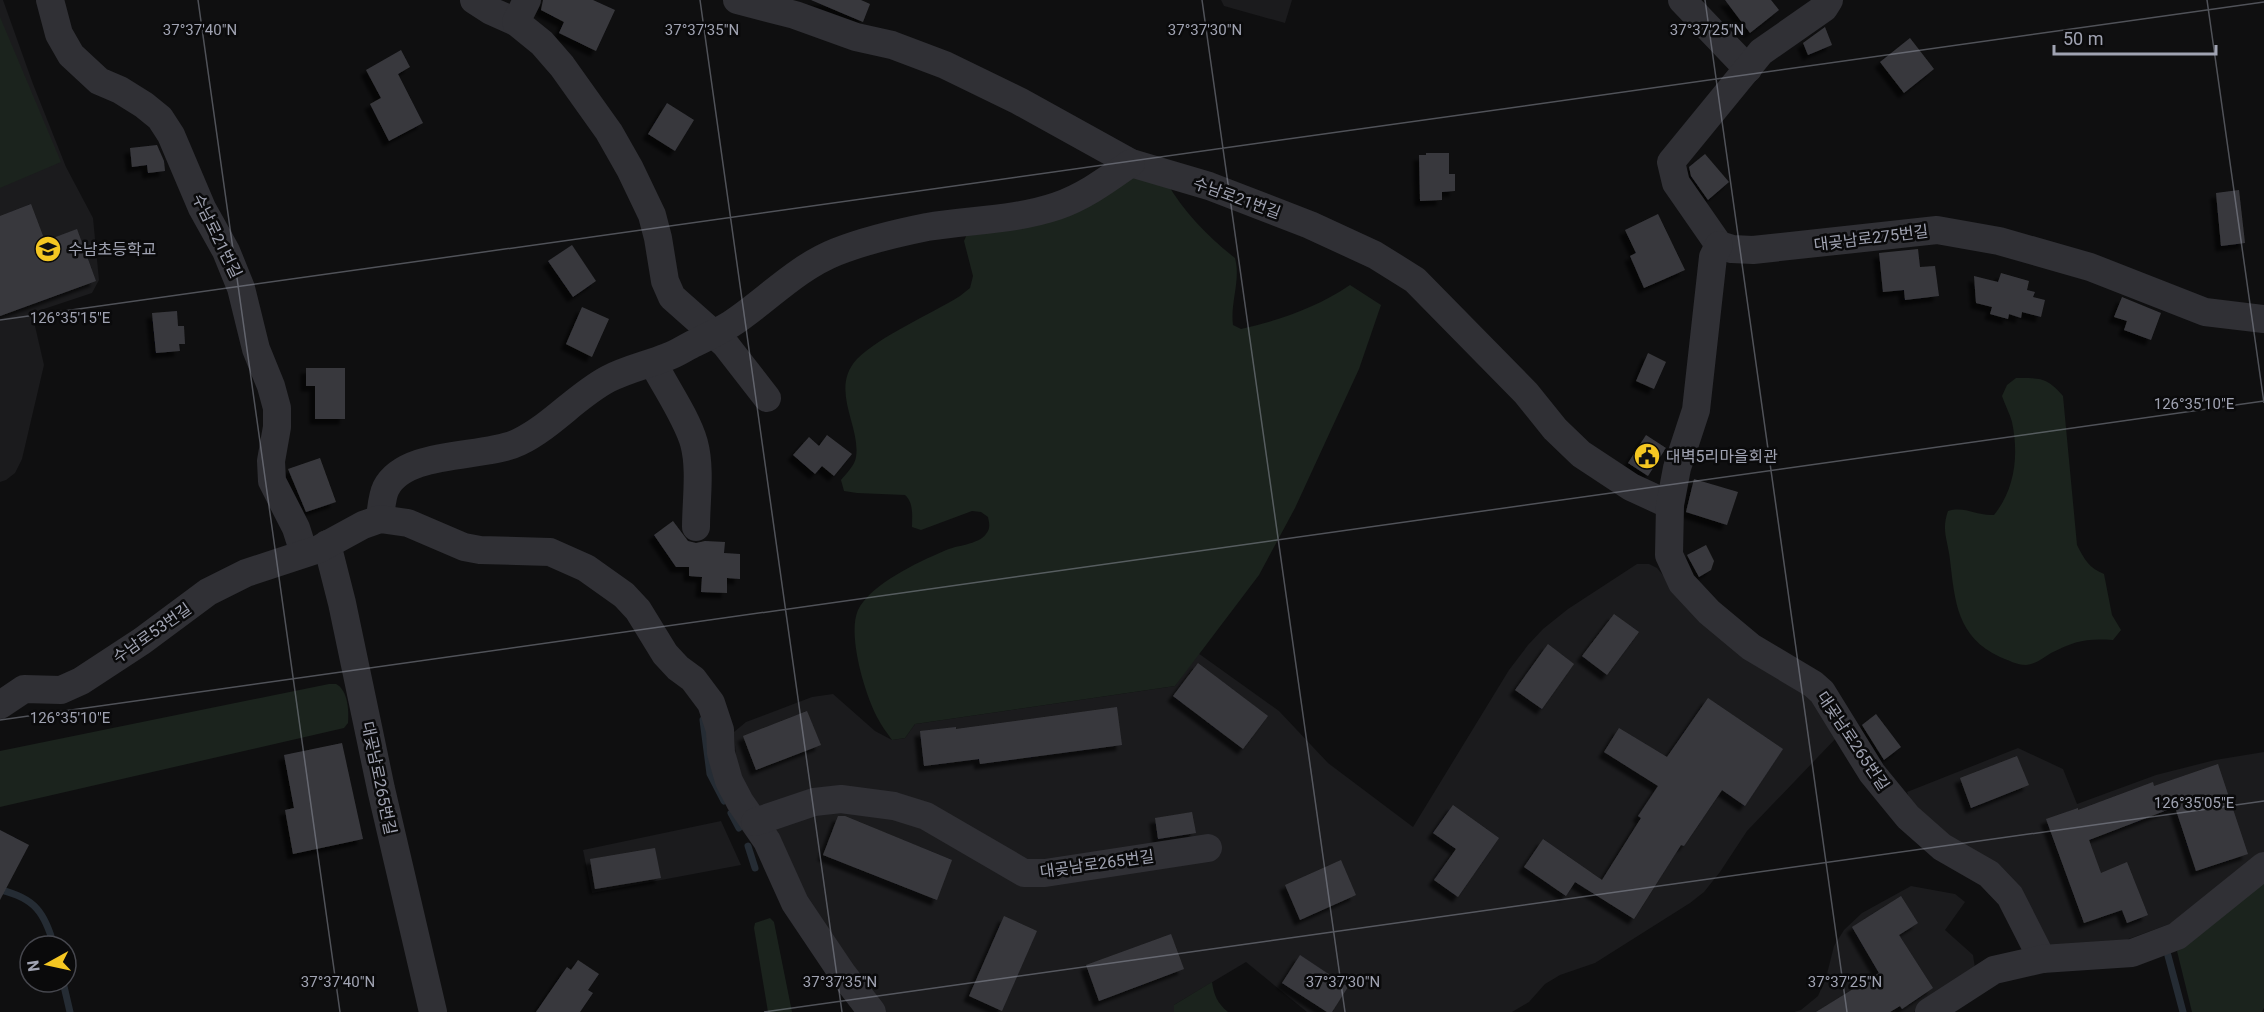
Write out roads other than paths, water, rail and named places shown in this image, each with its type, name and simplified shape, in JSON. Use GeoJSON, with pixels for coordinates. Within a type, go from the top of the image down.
{"type":"FeatureCollection","features":[{"type":"Feature","properties":{"kind":"lane","name":"수남로21번길"},"geometry":{"type":"LineString","coordinates":[[50,0],[59,34],[71,55],[99,81],[120,90],[160,118],[171,135],[202,208],[226,251],[241,288],[256,349],[271,386],[277,408],[277,427],[271,461],[272,481],[296,528],[316,549]]}},
{"type":"Feature","properties":{"kind":"lane"},"geometry":{"type":"LineString","coordinates":[[474,0],[491,11],[521,11],[542,43],[562,66],[609,132],[652,215],[665,281],[672,297],[738,359],[767,398]]}},
{"type":"Feature","properties":{"kind":"lane","name":"수남로21번길"},"geometry":{"type":"LineString","coordinates":[[737,0],[795,15],[856,37],[892,45],[945,65],[1019,101],[1131,163],[1209,186],[1310,225],[1375,255],[1415,280],[1526,393],[1556,429],[1581,454],[1631,487],[1670,506]]}},
{"type":"Feature","properties":{"kind":"lane"},"geometry":{"type":"LineString","coordinates":[[1682,0],[1748,69]]}},
{"type":"Feature","properties":{"kind":"lane"},"geometry":{"type":"LineString","coordinates":[[1719,245],[1676,183],[1671,162],[1761,52],[1824,8],[1829,0]]}},
{"type":"Feature","properties":{"kind":"lane"},"geometry":{"type":"LineString","coordinates":[[380,519],[386,488],[393,479],[411,467],[429,459],[495,450],[521,441],[539,430],[585,393],[608,379],[629,369],[670,357],[714,334],[731,324],[791,278],[834,253],[856,245],[926,228],[1052,208],[1095,188],[1131,163]]}},
{"type":"Feature","properties":{"kind":"lane","name":"대곶남로275번길"},"geometry":{"type":"LineString","coordinates":[[1719,245],[1732,249],[1753,250],[1937,230],[1999,241],[2090,267],[2205,312],[2264,319]]}},
{"type":"Feature","properties":{"kind":"lane","name":"대곶남로265번길"},"geometry":{"type":"LineString","coordinates":[[1719,245],[1713,256],[1696,410],[1677,468],[1670,506],[1669,555],[1682,583],[1737,636],[1822,692],[1872,773],[1908,817],[1942,847],[1989,874],[2010,896],[2042,959]]}},
{"type":"Feature","properties":{"kind":"lane"},"geometry":{"type":"LineString","coordinates":[[653,363],[694,443],[697,466],[696,527]]}},
{"type":"Feature","properties":{"kind":"lane"},"geometry":{"type":"LineString","coordinates":[[316,549],[380,519],[408,523],[464,547],[480,550],[550,552],[586,568],[624,595],[638,610],[665,654],[693,679],[711,704],[720,730],[721,753],[729,781],[740,802],[767,841],[795,903],[842,973],[872,1012]]}},
{"type":"Feature","properties":{"kind":"lane","name":"수남로53번길"},"geometry":{"type":"LineString","coordinates":[[0,705],[24,689],[61,690],[81,681],[142,641],[208,592],[246,573],[316,549]]}},
{"type":"Feature","properties":{"kind":"lane","name":"대곶남로265번길"},"geometry":{"type":"LineString","coordinates":[[316,549],[342,603],[383,800],[433,1012]]}},
{"type":"Feature","properties":{"kind":"lane","name":"대곶남로265번길"},"geometry":{"type":"LineString","coordinates":[[755,822],[814,802],[841,799],[894,806],[926,816],[1024,873],[1045,873],[1208,848]]}},
{"type":"Feature","properties":{"kind":"lane"},"geometry":{"type":"LineString","coordinates":[[1929,1012],[1994,970],[2042,959],[2132,953],[2177,936],[2264,866]]}},
{"type":"Feature","properties":{"kind":"waterway"},"geometry":{"type":"LineString","coordinates":[[703,720],[710,774],[724,801]]}},
{"type":"Feature","properties":{"kind":"waterway"},"geometry":{"type":"LineString","coordinates":[[731,813],[739,828]]}},
{"type":"Feature","properties":{"kind":"waterway"},"geometry":{"type":"LineString","coordinates":[[748,846],[755,868]]}},
{"type":"Feature","properties":{"kind":"waterway"},"geometry":{"type":"LineString","coordinates":[[0,890],[22,897],[37,909],[47,924],[50,934]]}},
{"type":"Feature","properties":{"kind":"waterway"},"geometry":{"type":"LineString","coordinates":[[2167,952],[2183,1012]]}},
{"type":"Feature","properties":{"kind":"waterway"},"geometry":{"type":"LineString","coordinates":[[66,994],[70,1012]]}},
{"type":"Feature","properties":{"kind":"place","name":"수남초등학교"},"geometry":{"type":"Point","coordinates":[48,249]}},
{"type":"Feature","properties":{"kind":"place","name":"대벽5리마을회관"},"geometry":{"type":"Point","coordinates":[1647,456]}}]}
